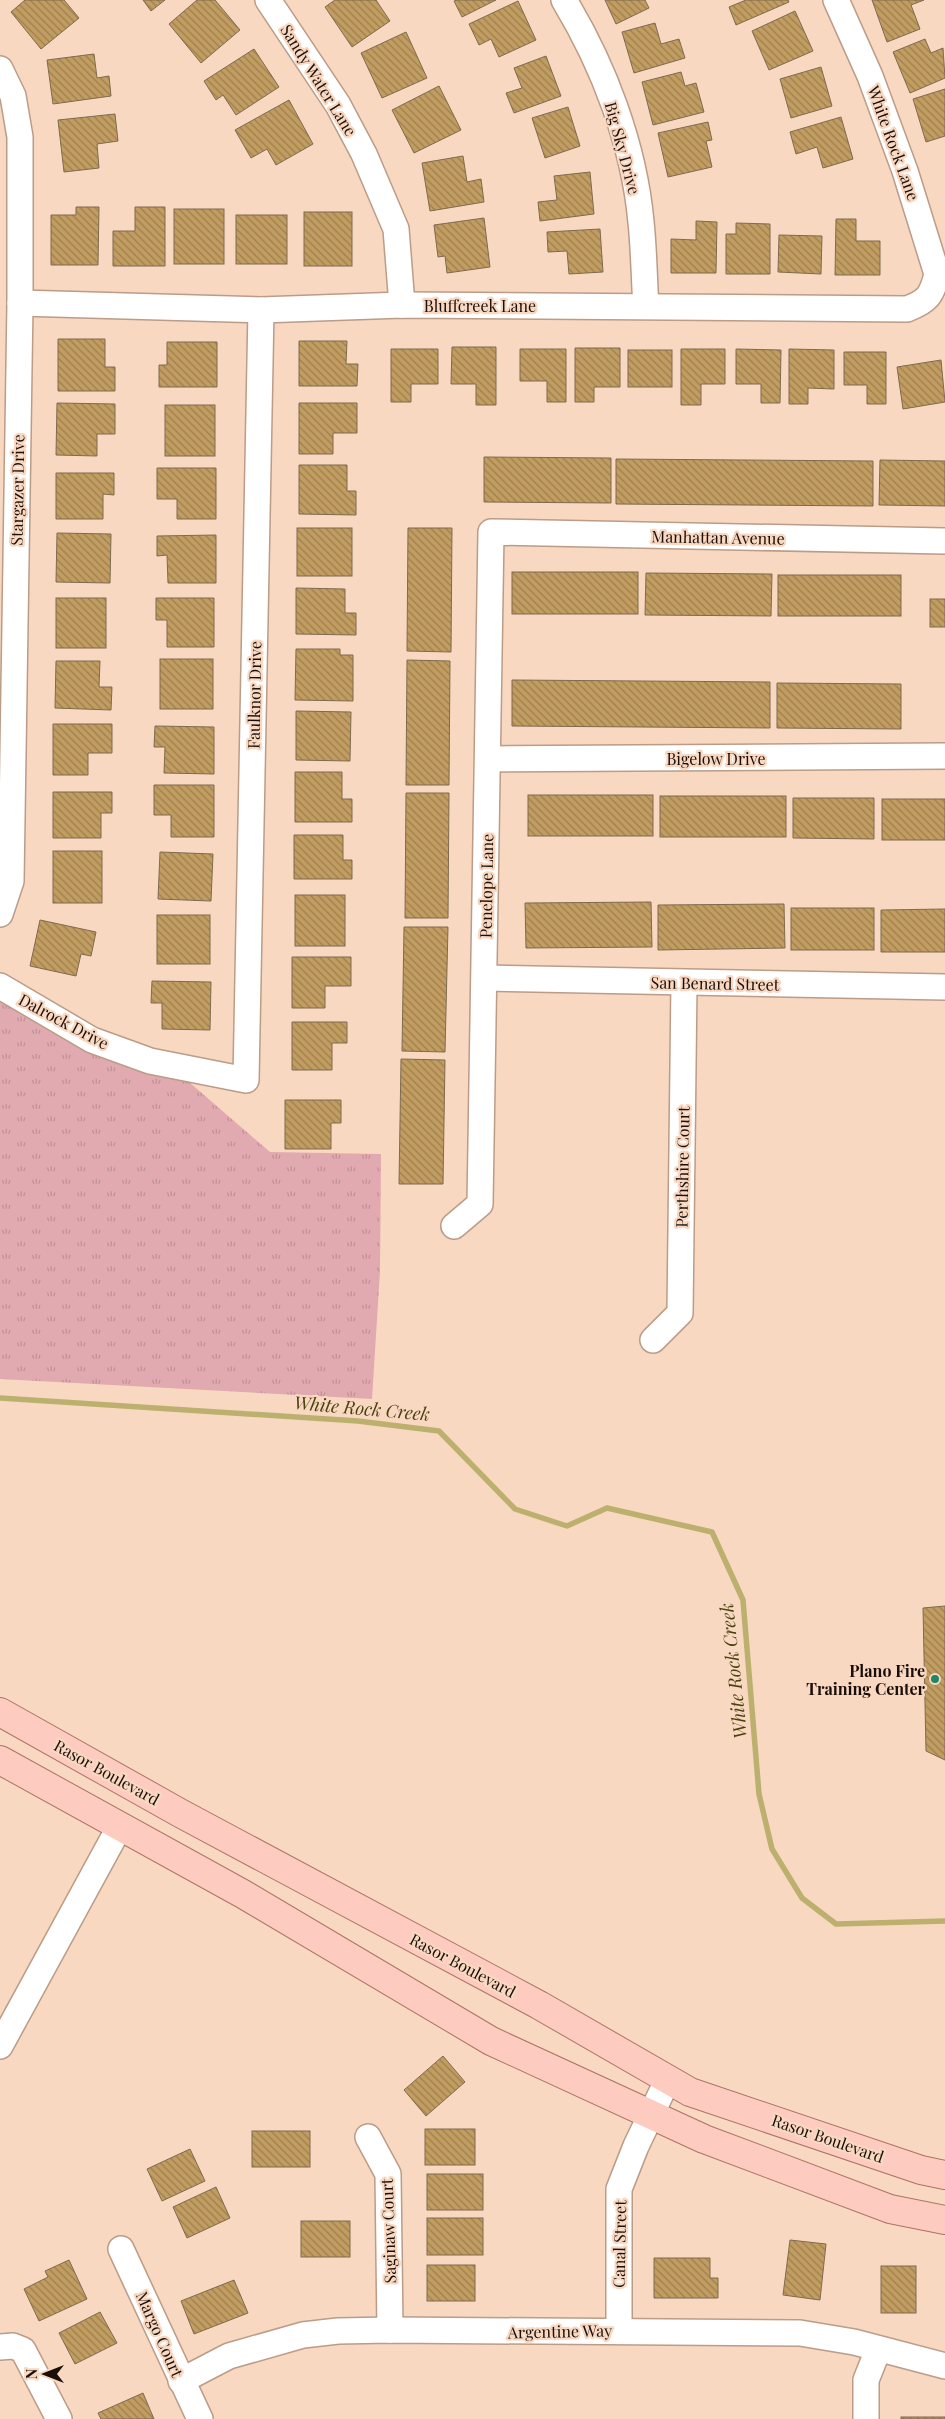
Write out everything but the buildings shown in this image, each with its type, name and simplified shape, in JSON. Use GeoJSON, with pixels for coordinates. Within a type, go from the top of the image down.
{"type":"FeatureCollection","features":[{"type":"Feature","properties":{"kind":"main road","name":"Rasor Boulevard"},"geometry":{"type":"LineString","coordinates":[[0,1712],[188,1817],[539,2005],[690,2092],[921,2170],[945,2175]]}},
{"type":"Feature","properties":{"kind":"main road"},"geometry":{"type":"LineString","coordinates":[[0,1760],[243,1894],[491,2041],[704,2139],[890,2209],[945,2220]]}},
{"type":"Feature","properties":{"kind":"street","name":"Sandy Water Lane"},"geometry":{"type":"LineString","coordinates":[[268,0],[338,105],[364,154],[396,229],[402,305]]}},
{"type":"Feature","properties":{"kind":"street","name":"Big Sky Drive"},"geometry":{"type":"LineString","coordinates":[[564,0],[592,52],[614,106],[629,157],[641,222],[646,306]]}},
{"type":"Feature","properties":{"kind":"street","name":"White Rock Lane"},"geometry":{"type":"LineString","coordinates":[[836,0],[870,76],[910,185],[937,274],[933,291]]}},
{"type":"Feature","properties":{"kind":"street","name":"Stargazer Drive"},"geometry":{"type":"LineString","coordinates":[[0,69],[13,96],[20,137],[20,303],[11,881],[0,914]]}},
{"type":"Feature","properties":{"kind":"street","name":"Bluffcreek Lane"},"geometry":{"type":"LineString","coordinates":[[20,303],[261,310],[402,305],[907,309],[922,303],[933,291]]}},
{"type":"Feature","properties":{"kind":"street","name":"Faulknor Drive"},"geometry":{"type":"LineString","coordinates":[[246,1080],[261,310]]}},
{"type":"Feature","properties":{"kind":"street","name":"Manhattan Avenue"},"geometry":{"type":"LineString","coordinates":[[491,532],[945,541]]}},
{"type":"Feature","properties":{"kind":"street","name":"Penelope Lane"},"geometry":{"type":"LineString","coordinates":[[454,1226],[480,1204],[491,532]]}},
{"type":"Feature","properties":{"kind":"street","name":"Bigelow Drive"},"geometry":{"type":"LineString","coordinates":[[488,759],[945,756]]}},
{"type":"Feature","properties":{"kind":"street","name":"San Benard Street"},"geometry":{"type":"LineString","coordinates":[[485,978],[945,988]]}},
{"type":"Feature","properties":{"kind":"street","name":"Perthshire Court"},"geometry":{"type":"LineString","coordinates":[[654,1340],[680,1313],[684,983]]}},
{"type":"Feature","properties":{"kind":"street","name":"Dalrock Drive"},"geometry":{"type":"LineString","coordinates":[[0,986],[92,1040],[150,1061],[246,1080]]}},
{"type":"Feature","properties":{"kind":"street"},"geometry":{"type":"LineString","coordinates":[[0,2046],[120,1826]]}},
{"type":"Feature","properties":{"kind":"street","name":"Canal Street"},"geometry":{"type":"LineString","coordinates":[[619,2330],[619,2189],[636,2146],[668,2079]]}},
{"type":"Feature","properties":{"kind":"street","name":"Saginaw Court"},"geometry":{"type":"LineString","coordinates":[[368,2136],[388,2174],[390,2330]]}},
{"type":"Feature","properties":{"kind":"street","name":"Margo Court"},"geometry":{"type":"LineString","coordinates":[[121,2249],[200,2419]]}},
{"type":"Feature","properties":{"kind":"street","name":"Argentine Way"},"geometry":{"type":"LineString","coordinates":[[181,2381],[229,2356],[303,2335],[338,2331],[519,2332],[619,2330],[800,2333],[854,2342],[878,2350],[945,2366]]}},
{"type":"Feature","properties":{"kind":"street"},"geometry":{"type":"LineString","coordinates":[[0,2347],[12,2346],[23,2350],[59,2419]]}},
{"type":"Feature","properties":{"kind":"street"},"geometry":{"type":"LineString","coordinates":[[866,2419],[866,2380],[878,2350]]}},
{"type":"Feature","properties":{"kind":"green space"},"geometry":{"type":"Polygon","coordinates":[[[0,996],[111,1059],[189,1082],[270,1152],[381,1154],[380,1271],[372,1399],[0,1379],[0,996]]]}},
{"type":"Feature","properties":{"kind":"waterway","name":"White Rock Creek"},"geometry":{"type":"LineString","coordinates":[[0,1398],[358,1421],[439,1431],[515,1509],[567,1526],[607,1508],[712,1532],[743,1600],[759,1794],[772,1849],[802,1898],[836,1924],[945,1921]]}},
{"type":"Feature","properties":{"kind":"place","name":"Plano Fire Training Center"},"geometry":{"type":"Point","coordinates":[935,1679]}}]}
